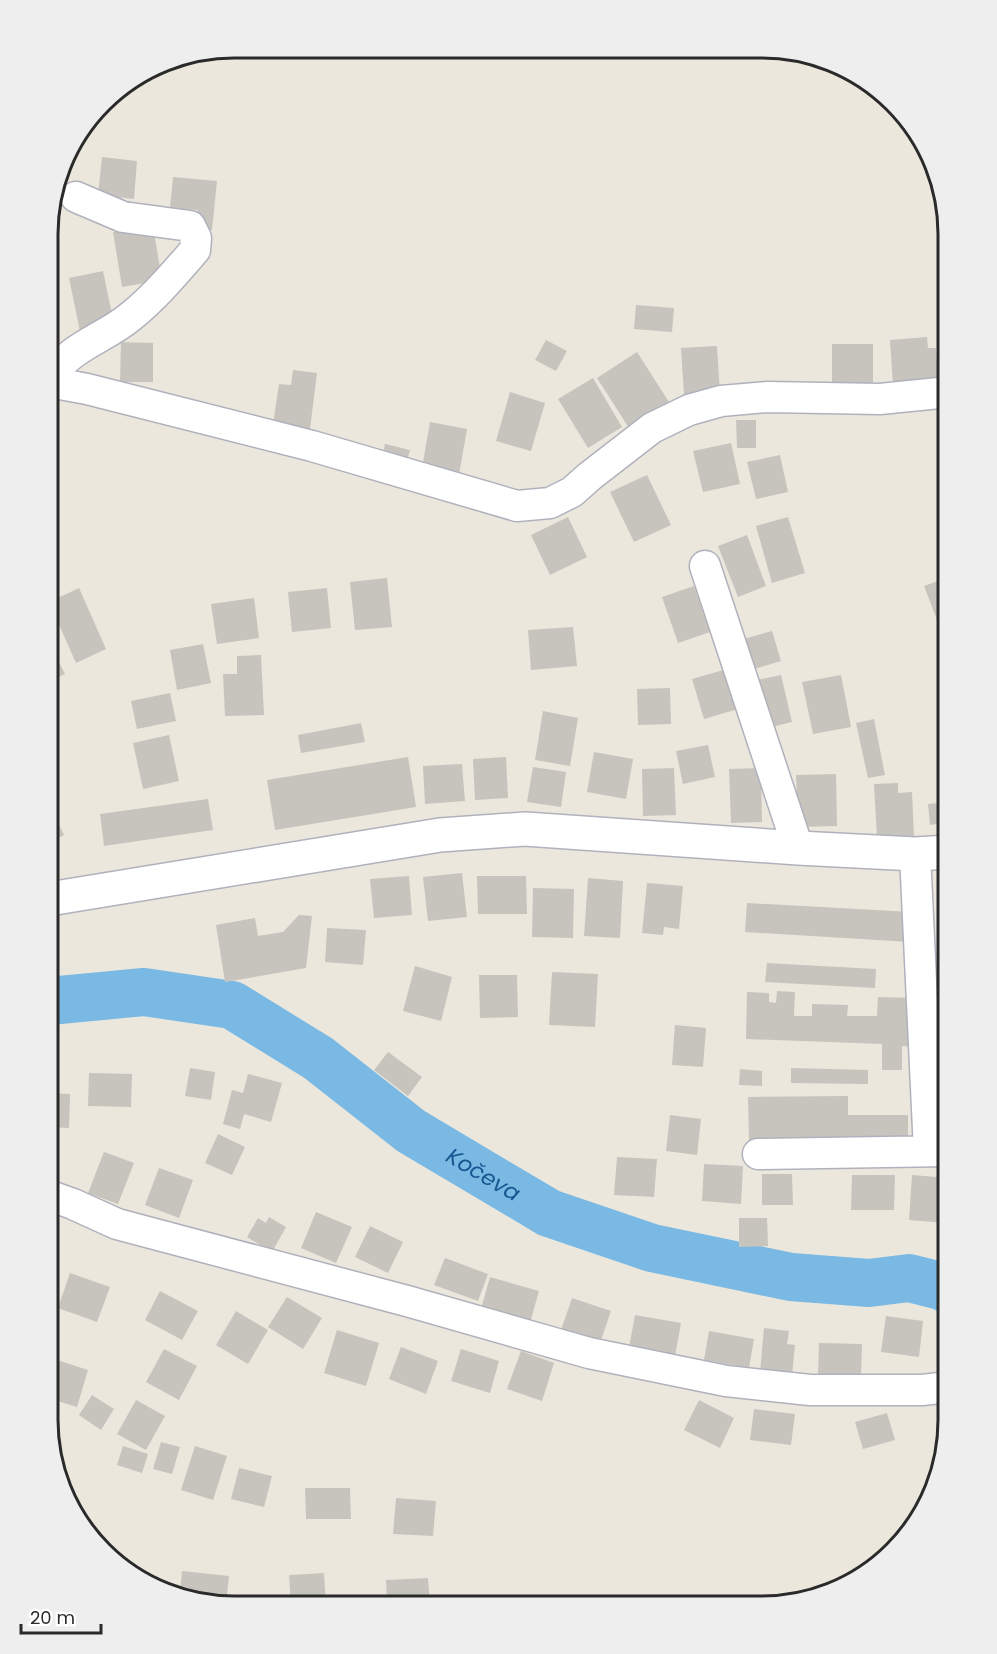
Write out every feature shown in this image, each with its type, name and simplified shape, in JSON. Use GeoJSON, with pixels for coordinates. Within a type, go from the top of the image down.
{"type":"FeatureCollection","features":[{"type":"Feature","properties":{"kind":"main road"},"geometry":{"type":"LineString","coordinates":[[58,898],[440,835],[525,829],[798,848],[915,854],[938,853]]}},
{"type":"Feature","properties":{"kind":"street"},"geometry":{"type":"LineString","coordinates":[[58,366],[75,352],[130,318],[195,250],[196,238],[190,226],[123,217],[76,197]]}},
{"type":"Feature","properties":{"kind":"street"},"geometry":{"type":"LineString","coordinates":[[58,380],[60,384],[312,446],[517,506],[550,503],[572,492],[652,428],[689,410],[721,401],[767,397],[880,399],[938,393]]}},
{"type":"Feature","properties":{"kind":"street"},"geometry":{"type":"LineString","coordinates":[[705,566],[798,848]]}},
{"type":"Feature","properties":{"kind":"street"},"geometry":{"type":"LineString","coordinates":[[915,854],[938,1139]]}},
{"type":"Feature","properties":{"kind":"street"},"geometry":{"type":"LineString","coordinates":[[758,1154],[938,1151]]}},
{"type":"Feature","properties":{"kind":"street"},"geometry":{"type":"LineString","coordinates":[[58,1199],[117,1224],[407,1300],[601,1355],[726,1381],[810,1390],[938,1388]]}},
{"type":"Feature","properties":{"kind":"building"},"geometry":{"type":"Polygon","coordinates":[[[102,157],[137,161],[134,199],[98,195],[102,157]]]}},
{"type":"Feature","properties":{"kind":"building"},"geometry":{"type":"Polygon","coordinates":[[[173,177],[217,181],[212,230],[196,229],[198,210],[170,208],[173,177]]]}},
{"type":"Feature","properties":{"kind":"building"},"geometry":{"type":"Polygon","coordinates":[[[153,226],[162,280],[122,287],[113,232],[153,226]]]}},
{"type":"Feature","properties":{"kind":"building"},"geometry":{"type":"Polygon","coordinates":[[[103,271],[114,324],[80,331],[69,278],[103,271]]]}},
{"type":"Feature","properties":{"kind":"building"},"geometry":{"type":"Polygon","coordinates":[[[636,305],[674,308],[672,332],[634,329],[636,305]]]}},
{"type":"Feature","properties":{"kind":"building"},"geometry":{"type":"Polygon","coordinates":[[[927,337],[928,348],[936,348],[938,382],[893,386],[890,340],[927,337]]]}},
{"type":"Feature","properties":{"kind":"building"},"geometry":{"type":"Polygon","coordinates":[[[546,340],[567,351],[556,371],[535,360],[546,340]]]}},
{"type":"Feature","properties":{"kind":"building"},"geometry":{"type":"Polygon","coordinates":[[[121,342],[153,343],[153,382],[120,382],[121,342]]]}},
{"type":"Feature","properties":{"kind":"building"},"geometry":{"type":"Polygon","coordinates":[[[832,344],[873,344],[873,388],[832,388],[832,344]]]}},
{"type":"Feature","properties":{"kind":"building"},"geometry":{"type":"Polygon","coordinates":[[[717,346],[720,393],[684,395],[681,348],[717,346]]]}},
{"type":"Feature","properties":{"kind":"building"},"geometry":{"type":"Polygon","coordinates":[[[637,352],[669,402],[629,428],[597,378],[637,352]]]}},
{"type":"Feature","properties":{"kind":"building"},"geometry":{"type":"Polygon","coordinates":[[[293,370],[317,373],[310,429],[273,424],[279,384],[291,385],[293,370]]]}},
{"type":"Feature","properties":{"kind":"building"},"geometry":{"type":"Polygon","coordinates":[[[593,378],[622,427],[588,448],[558,399],[593,378]]]}},
{"type":"Feature","properties":{"kind":"building"},"geometry":{"type":"Polygon","coordinates":[[[510,392],[545,403],[531,451],[496,441],[510,392]]]}},
{"type":"Feature","properties":{"kind":"building"},"geometry":{"type":"Polygon","coordinates":[[[736,420],[756,420],[756,448],[737,448],[736,420]]]}},
{"type":"Feature","properties":{"kind":"building"},"geometry":{"type":"Polygon","coordinates":[[[430,422],[467,429],[459,475],[422,468],[430,422]]]}},
{"type":"Feature","properties":{"kind":"building"},"geometry":{"type":"Polygon","coordinates":[[[731,443],[740,484],[703,492],[693,451],[731,443]]]}},
{"type":"Feature","properties":{"kind":"building"},"geometry":{"type":"Polygon","coordinates":[[[385,444],[410,450],[405,469],[381,463],[385,444]]]}},
{"type":"Feature","properties":{"kind":"building"},"geometry":{"type":"Polygon","coordinates":[[[780,455],[788,492],[756,499],[747,462],[780,455]]]}},
{"type":"Feature","properties":{"kind":"building"},"geometry":{"type":"Polygon","coordinates":[[[647,475],[671,525],[634,542],[610,492],[647,475]]]}},
{"type":"Feature","properties":{"kind":"building"},"geometry":{"type":"Polygon","coordinates":[[[568,517],[587,557],[550,575],[531,535],[568,517]]]}},
{"type":"Feature","properties":{"kind":"building"},"geometry":{"type":"Polygon","coordinates":[[[788,517],[805,573],[772,583],[756,526],[788,517]]]}},
{"type":"Feature","properties":{"kind":"building"},"geometry":{"type":"Polygon","coordinates":[[[747,535],[766,586],[738,597],[718,546],[747,535]]]}},
{"type":"Feature","properties":{"kind":"building"},"geometry":{"type":"Polygon","coordinates":[[[387,578],[392,627],[355,630],[350,582],[387,578]]]}},
{"type":"Feature","properties":{"kind":"building"},"geometry":{"type":"Polygon","coordinates":[[[938,581],[938,623],[924,586],[938,581]]]}},
{"type":"Feature","properties":{"kind":"building"},"geometry":{"type":"Polygon","coordinates":[[[694,586],[710,632],[678,643],[662,597],[694,586]]]}},
{"type":"Feature","properties":{"kind":"building"},"geometry":{"type":"Polygon","coordinates":[[[79,588],[106,649],[76,663],[58,622],[58,598],[79,588]]]}},
{"type":"Feature","properties":{"kind":"building"},"geometry":{"type":"Polygon","coordinates":[[[327,588],[331,628],[292,632],[288,592],[327,588]]]}},
{"type":"Feature","properties":{"kind":"building"},"geometry":{"type":"Polygon","coordinates":[[[254,598],[259,638],[217,644],[211,604],[254,598]]]}},
{"type":"Feature","properties":{"kind":"building"},"geometry":{"type":"Polygon","coordinates":[[[573,627],[577,666],[531,670],[528,630],[573,627]]]}},
{"type":"Feature","properties":{"kind":"building"},"geometry":{"type":"Polygon","coordinates":[[[772,631],[781,661],[754,669],[744,639],[772,631]]]}},
{"type":"Feature","properties":{"kind":"building"},"geometry":{"type":"Polygon","coordinates":[[[203,644],[211,683],[177,690],[170,650],[203,644]]]}},
{"type":"Feature","properties":{"kind":"building"},"geometry":{"type":"Polygon","coordinates":[[[261,655],[264,715],[225,716],[223,674],[237,674],[237,656],[261,655]]]}},
{"type":"Feature","properties":{"kind":"building"},"geometry":{"type":"Polygon","coordinates":[[[58,660],[65,674],[58,678],[58,660]]]}},
{"type":"Feature","properties":{"kind":"building"},"geometry":{"type":"Polygon","coordinates":[[[727,669],[738,709],[704,719],[692,679],[727,669]]]}},
{"type":"Feature","properties":{"kind":"building"},"geometry":{"type":"Polygon","coordinates":[[[781,675],[792,722],[763,729],[752,681],[781,675]]]}},
{"type":"Feature","properties":{"kind":"building"},"geometry":{"type":"Polygon","coordinates":[[[841,675],[851,727],[813,734],[802,682],[841,675]]]}},
{"type":"Feature","properties":{"kind":"building"},"geometry":{"type":"Polygon","coordinates":[[[670,688],[671,724],[638,725],[637,689],[670,688]]]}},
{"type":"Feature","properties":{"kind":"building"},"geometry":{"type":"Polygon","coordinates":[[[170,693],[176,721],[137,729],[131,701],[170,693]]]}},
{"type":"Feature","properties":{"kind":"building"},"geometry":{"type":"Polygon","coordinates":[[[543,711],[578,718],[570,766],[535,760],[543,711]]]}},
{"type":"Feature","properties":{"kind":"building"},"geometry":{"type":"Polygon","coordinates":[[[874,719],[885,775],[868,778],[856,723],[874,719]]]}},
{"type":"Feature","properties":{"kind":"building"},"geometry":{"type":"Polygon","coordinates":[[[361,723],[365,742],[301,753],[298,735],[361,723]]]}},
{"type":"Feature","properties":{"kind":"building"},"geometry":{"type":"Polygon","coordinates":[[[169,735],[179,781],[143,789],[133,743],[169,735]]]}},
{"type":"Feature","properties":{"kind":"building"},"geometry":{"type":"Polygon","coordinates":[[[708,745],[715,777],[683,784],[676,751],[708,745]]]}},
{"type":"Feature","properties":{"kind":"building"},"geometry":{"type":"Polygon","coordinates":[[[594,752],[633,759],[626,799],[587,792],[594,752]]]}},
{"type":"Feature","properties":{"kind":"building"},"geometry":{"type":"Polygon","coordinates":[[[408,757],[416,807],[275,830],[267,780],[408,757]]]}},
{"type":"Feature","properties":{"kind":"building"},"geometry":{"type":"Polygon","coordinates":[[[506,757],[508,798],[475,800],[473,759],[506,757]]]}},
{"type":"Feature","properties":{"kind":"building"},"geometry":{"type":"Polygon","coordinates":[[[462,764],[465,801],[425,804],[423,766],[462,764]]]}},
{"type":"Feature","properties":{"kind":"building"},"geometry":{"type":"Polygon","coordinates":[[[533,767],[566,772],[561,807],[527,802],[533,767]]]}},
{"type":"Feature","properties":{"kind":"building"},"geometry":{"type":"Polygon","coordinates":[[[674,768],[676,815],[643,816],[642,769],[674,768]]]}},
{"type":"Feature","properties":{"kind":"building"},"geometry":{"type":"Polygon","coordinates":[[[761,768],[762,822],[731,823],[729,769],[761,768]]]}},
{"type":"Feature","properties":{"kind":"building"},"geometry":{"type":"Polygon","coordinates":[[[836,774],[837,826],[798,827],[796,775],[836,774]]]}},
{"type":"Feature","properties":{"kind":"building"},"geometry":{"type":"Polygon","coordinates":[[[898,783],[898,793],[912,792],[914,836],[877,838],[874,784],[898,783]]]}},
{"type":"Feature","properties":{"kind":"building"},"geometry":{"type":"Polygon","coordinates":[[[208,799],[213,830],[104,846],[100,814],[208,799]]]}},
{"type":"Feature","properties":{"kind":"building"},"geometry":{"type":"Polygon","coordinates":[[[938,803],[938,824],[930,825],[928,804],[938,803]]]}},
{"type":"Feature","properties":{"kind":"building"},"geometry":{"type":"Polygon","coordinates":[[[58,823],[64,835],[58,838],[58,823]]]}},
{"type":"Feature","properties":{"kind":"building"},"geometry":{"type":"Polygon","coordinates":[[[462,873],[467,917],[428,921],[423,877],[462,873]]]}},
{"type":"Feature","properties":{"kind":"building"},"geometry":{"type":"Polygon","coordinates":[[[409,876],[412,915],[374,918],[370,879],[409,876]]]}},
{"type":"Feature","properties":{"kind":"building"},"geometry":{"type":"Polygon","coordinates":[[[477,876],[526,876],[527,914],[478,914],[477,876]]]}},
{"type":"Feature","properties":{"kind":"building"},"geometry":{"type":"Polygon","coordinates":[[[588,878],[623,881],[620,938],[584,936],[588,878]]]}},
{"type":"Feature","properties":{"kind":"building"},"geometry":{"type":"Polygon","coordinates":[[[647,883],[683,886],[679,929],[664,927],[663,935],[642,933],[647,883]]]}},
{"type":"Feature","properties":{"kind":"building"},"geometry":{"type":"Polygon","coordinates":[[[533,888],[574,889],[573,938],[532,937],[533,888]]]}},
{"type":"Feature","properties":{"kind":"building"},"geometry":{"type":"Polygon","coordinates":[[[747,903],[911,912],[910,942],[745,932],[747,903]]]}},
{"type":"Feature","properties":{"kind":"building"},"geometry":{"type":"Polygon","coordinates":[[[299,915],[312,916],[306,968],[225,982],[216,925],[255,918],[258,936],[283,932],[299,915]]]}},
{"type":"Feature","properties":{"kind":"building"},"geometry":{"type":"Polygon","coordinates":[[[327,928],[366,930],[363,965],[325,962],[327,928]]]}},
{"type":"Feature","properties":{"kind":"building"},"geometry":{"type":"Polygon","coordinates":[[[767,963],[876,969],[875,988],[765,982],[767,963]]]}},
{"type":"Feature","properties":{"kind":"building"},"geometry":{"type":"Polygon","coordinates":[[[415,966],[452,977],[441,1021],[403,1011],[415,966]]]}},
{"type":"Feature","properties":{"kind":"building"},"geometry":{"type":"Polygon","coordinates":[[[552,972],[598,974],[595,1027],[549,1025],[552,972]]]}},
{"type":"Feature","properties":{"kind":"building"},"geometry":{"type":"Polygon","coordinates":[[[479,975],[517,975],[518,1017],[480,1018],[479,975]]]}},
{"type":"Feature","properties":{"kind":"building"},"geometry":{"type":"Polygon","coordinates":[[[777,991],[795,992],[794,1016],[812,1016],[812,1004],[848,1005],[847,1016],[877,1016],[878,997],[914,998],[913,1047],[902,1046],[902,1070],[882,1070],[882,1044],[746,1039],[747,992],[769,993],[769,1002],[776,1003],[777,991]]]}},
{"type":"Feature","properties":{"kind":"building"},"geometry":{"type":"Polygon","coordinates":[[[675,1025],[706,1028],[703,1067],[672,1065],[675,1025]]]}},
{"type":"Feature","properties":{"kind":"building"},"geometry":{"type":"Polygon","coordinates":[[[388,1052],[422,1077],[408,1096],[374,1070],[388,1052]]]}},
{"type":"Feature","properties":{"kind":"building"},"geometry":{"type":"Polygon","coordinates":[[[190,1068],[215,1072],[211,1100],[185,1096],[190,1068]]]}},
{"type":"Feature","properties":{"kind":"building"},"geometry":{"type":"Polygon","coordinates":[[[791,1068],[868,1070],[868,1084],[791,1083],[791,1068]]]}},
{"type":"Feature","properties":{"kind":"building"},"geometry":{"type":"Polygon","coordinates":[[[740,1069],[762,1071],[762,1086],[739,1085],[740,1069]]]}},
{"type":"Feature","properties":{"kind":"building"},"geometry":{"type":"Polygon","coordinates":[[[89,1073],[132,1074],[131,1107],[88,1106],[89,1073]]]}},
{"type":"Feature","properties":{"kind":"building"},"geometry":{"type":"Polygon","coordinates":[[[248,1074],[282,1083],[271,1122],[244,1114],[240,1129],[223,1124],[232,1090],[243,1093],[248,1074]]]}},
{"type":"Feature","properties":{"kind":"building"},"geometry":{"type":"Polygon","coordinates":[[[58,1093],[70,1094],[69,1128],[58,1127],[58,1093]]]}},
{"type":"Feature","properties":{"kind":"building"},"geometry":{"type":"Polygon","coordinates":[[[848,1096],[848,1115],[908,1115],[908,1138],[749,1140],[748,1097],[848,1096]]]}},
{"type":"Feature","properties":{"kind":"building"},"geometry":{"type":"Polygon","coordinates":[[[670,1115],[701,1119],[697,1155],[666,1151],[670,1115]]]}},
{"type":"Feature","properties":{"kind":"building"},"geometry":{"type":"Polygon","coordinates":[[[218,1134],[245,1147],[232,1175],[205,1163],[218,1134]]]}},
{"type":"Feature","properties":{"kind":"building"},"geometry":{"type":"Polygon","coordinates":[[[104,1152],[134,1163],[118,1204],[88,1193],[104,1152]]]}},
{"type":"Feature","properties":{"kind":"building"},"geometry":{"type":"Polygon","coordinates":[[[617,1157],[657,1159],[654,1197],[614,1195],[617,1157]]]}},
{"type":"Feature","properties":{"kind":"building"},"geometry":{"type":"Polygon","coordinates":[[[704,1164],[743,1166],[741,1204],[702,1201],[704,1164]]]}},
{"type":"Feature","properties":{"kind":"building"},"geometry":{"type":"Polygon","coordinates":[[[159,1168],[193,1180],[179,1218],[145,1205],[159,1168]]]}},
{"type":"Feature","properties":{"kind":"building"},"geometry":{"type":"Polygon","coordinates":[[[762,1174],[792,1174],[793,1205],[762,1205],[762,1174]]]}},
{"type":"Feature","properties":{"kind":"building"},"geometry":{"type":"Polygon","coordinates":[[[852,1175],[895,1175],[894,1210],[851,1210],[852,1175]]]}},
{"type":"Feature","properties":{"kind":"building"},"geometry":{"type":"Polygon","coordinates":[[[912,1175],[938,1177],[938,1222],[909,1220],[912,1175]]]}},
{"type":"Feature","properties":{"kind":"building"},"geometry":{"type":"Polygon","coordinates":[[[316,1212],[352,1227],[336,1263],[301,1248],[316,1212]]]}},
{"type":"Feature","properties":{"kind":"building"},"geometry":{"type":"Polygon","coordinates":[[[269,1217],[286,1227],[272,1252],[247,1237],[258,1218],[266,1223],[269,1217]]]}},
{"type":"Feature","properties":{"kind":"building"},"geometry":{"type":"Polygon","coordinates":[[[739,1218],[767,1218],[768,1246],[739,1247],[739,1218]]]}},
{"type":"Feature","properties":{"kind":"building"},"geometry":{"type":"Polygon","coordinates":[[[370,1226],[403,1242],[388,1273],[355,1257],[370,1226]]]}},
{"type":"Feature","properties":{"kind":"building"},"geometry":{"type":"Polygon","coordinates":[[[445,1258],[488,1274],[478,1301],[434,1285],[445,1258]]]}},
{"type":"Feature","properties":{"kind":"building"},"geometry":{"type":"Polygon","coordinates":[[[70,1273],[110,1287],[97,1322],[58,1308],[70,1273]]]}},
{"type":"Feature","properties":{"kind":"building"},"geometry":{"type":"Polygon","coordinates":[[[490,1277],[539,1291],[530,1323],[481,1309],[490,1277]]]}},
{"type":"Feature","properties":{"kind":"building"},"geometry":{"type":"Polygon","coordinates":[[[160,1291],[198,1311],[182,1340],[145,1320],[160,1291]]]}},
{"type":"Feature","properties":{"kind":"building"},"geometry":{"type":"Polygon","coordinates":[[[287,1297],[322,1318],[303,1349],[268,1327],[287,1297]]]}},
{"type":"Feature","properties":{"kind":"building"},"geometry":{"type":"Polygon","coordinates":[[[572,1298],[611,1311],[599,1346],[560,1333],[572,1298]]]}},
{"type":"Feature","properties":{"kind":"building"},"geometry":{"type":"Polygon","coordinates":[[[236,1311],[268,1330],[248,1364],[216,1345],[236,1311]]]}},
{"type":"Feature","properties":{"kind":"building"},"geometry":{"type":"Polygon","coordinates":[[[635,1315],[681,1323],[675,1356],[629,1348],[635,1315]]]}},
{"type":"Feature","properties":{"kind":"building"},"geometry":{"type":"Polygon","coordinates":[[[886,1316],[923,1321],[919,1357],[881,1352],[886,1316]]]}},
{"type":"Feature","properties":{"kind":"building"},"geometry":{"type":"Polygon","coordinates":[[[764,1328],[789,1331],[787,1344],[795,1345],[792,1375],[760,1372],[764,1328]]]}},
{"type":"Feature","properties":{"kind":"building"},"geometry":{"type":"Polygon","coordinates":[[[337,1330],[379,1343],[366,1386],[324,1373],[337,1330]]]}},
{"type":"Feature","properties":{"kind":"building"},"geometry":{"type":"Polygon","coordinates":[[[709,1331],[754,1339],[749,1368],[704,1360],[709,1331]]]}},
{"type":"Feature","properties":{"kind":"building"},"geometry":{"type":"Polygon","coordinates":[[[819,1343],[862,1344],[861,1375],[818,1374],[819,1343]]]}},
{"type":"Feature","properties":{"kind":"building"},"geometry":{"type":"Polygon","coordinates":[[[401,1347],[438,1361],[426,1394],[389,1379],[401,1347]]]}},
{"type":"Feature","properties":{"kind":"building"},"geometry":{"type":"Polygon","coordinates":[[[164,1349],[197,1366],[179,1400],[146,1382],[164,1349]]]}},
{"type":"Feature","properties":{"kind":"building"},"geometry":{"type":"Polygon","coordinates":[[[461,1349],[499,1361],[490,1393],[451,1381],[461,1349]]]}},
{"type":"Feature","properties":{"kind":"building"},"geometry":{"type":"Polygon","coordinates":[[[521,1351],[554,1363],[542,1401],[507,1389],[521,1351]]]}},
{"type":"Feature","properties":{"kind":"building"},"geometry":{"type":"Polygon","coordinates":[[[58,1360],[88,1370],[77,1407],[58,1401],[58,1360]]]}},
{"type":"Feature","properties":{"kind":"building"},"geometry":{"type":"Polygon","coordinates":[[[92,1395],[114,1409],[101,1430],[79,1415],[92,1395]]]}},
{"type":"Feature","properties":{"kind":"building"},"geometry":{"type":"Polygon","coordinates":[[[136,1400],[165,1416],[146,1450],[117,1434],[136,1400]]]}},
{"type":"Feature","properties":{"kind":"building"},"geometry":{"type":"Polygon","coordinates":[[[699,1400],[734,1418],[720,1448],[684,1430],[699,1400]]]}},
{"type":"Feature","properties":{"kind":"building"},"geometry":{"type":"Polygon","coordinates":[[[754,1409],[795,1414],[791,1445],[750,1440],[754,1409]]]}},
{"type":"Feature","properties":{"kind":"building"},"geometry":{"type":"Polygon","coordinates":[[[887,1413],[895,1440],[863,1449],[855,1422],[887,1413]]]}},
{"type":"Feature","properties":{"kind":"building"},"geometry":{"type":"Polygon","coordinates":[[[161,1442],[180,1447],[172,1474],[153,1469],[161,1442]]]}},
{"type":"Feature","properties":{"kind":"building"},"geometry":{"type":"Polygon","coordinates":[[[123,1446],[148,1454],[142,1473],[117,1465],[123,1446]]]}},
{"type":"Feature","properties":{"kind":"building"},"geometry":{"type":"Polygon","coordinates":[[[195,1446],[227,1456],[213,1500],[181,1490],[195,1446]]]}},
{"type":"Feature","properties":{"kind":"building"},"geometry":{"type":"Polygon","coordinates":[[[239,1468],[272,1476],[264,1507],[231,1499],[239,1468]]]}},
{"type":"Feature","properties":{"kind":"building"},"geometry":{"type":"Polygon","coordinates":[[[305,1488],[350,1488],[351,1519],[306,1519],[305,1488]]]}},
{"type":"Feature","properties":{"kind":"building"},"geometry":{"type":"Polygon","coordinates":[[[396,1498],[436,1501],[433,1536],[393,1534],[396,1498]]]}},
{"type":"Feature","properties":{"kind":"building"},"geometry":{"type":"Polygon","coordinates":[[[182,1571],[229,1576],[227,1595],[180,1587],[182,1571]]]}},
{"type":"Feature","properties":{"kind":"building"},"geometry":{"type":"Polygon","coordinates":[[[324,1573],[325,1596],[290,1596],[289,1575],[324,1573]]]}},
{"type":"Feature","properties":{"kind":"building"},"geometry":{"type":"Polygon","coordinates":[[[428,1578],[429,1596],[387,1596],[386,1580],[428,1578]]]}},
{"type":"Feature","properties":{"kind":"waterway","name":"Kočeva"},"geometry":{"type":"LineString","coordinates":[[58,1000],[144,992],[232,1005],[318,1058],[411,1131],[549,1213],[652,1248],[791,1277],[869,1283],[909,1278],[938,1285]]}}]}
